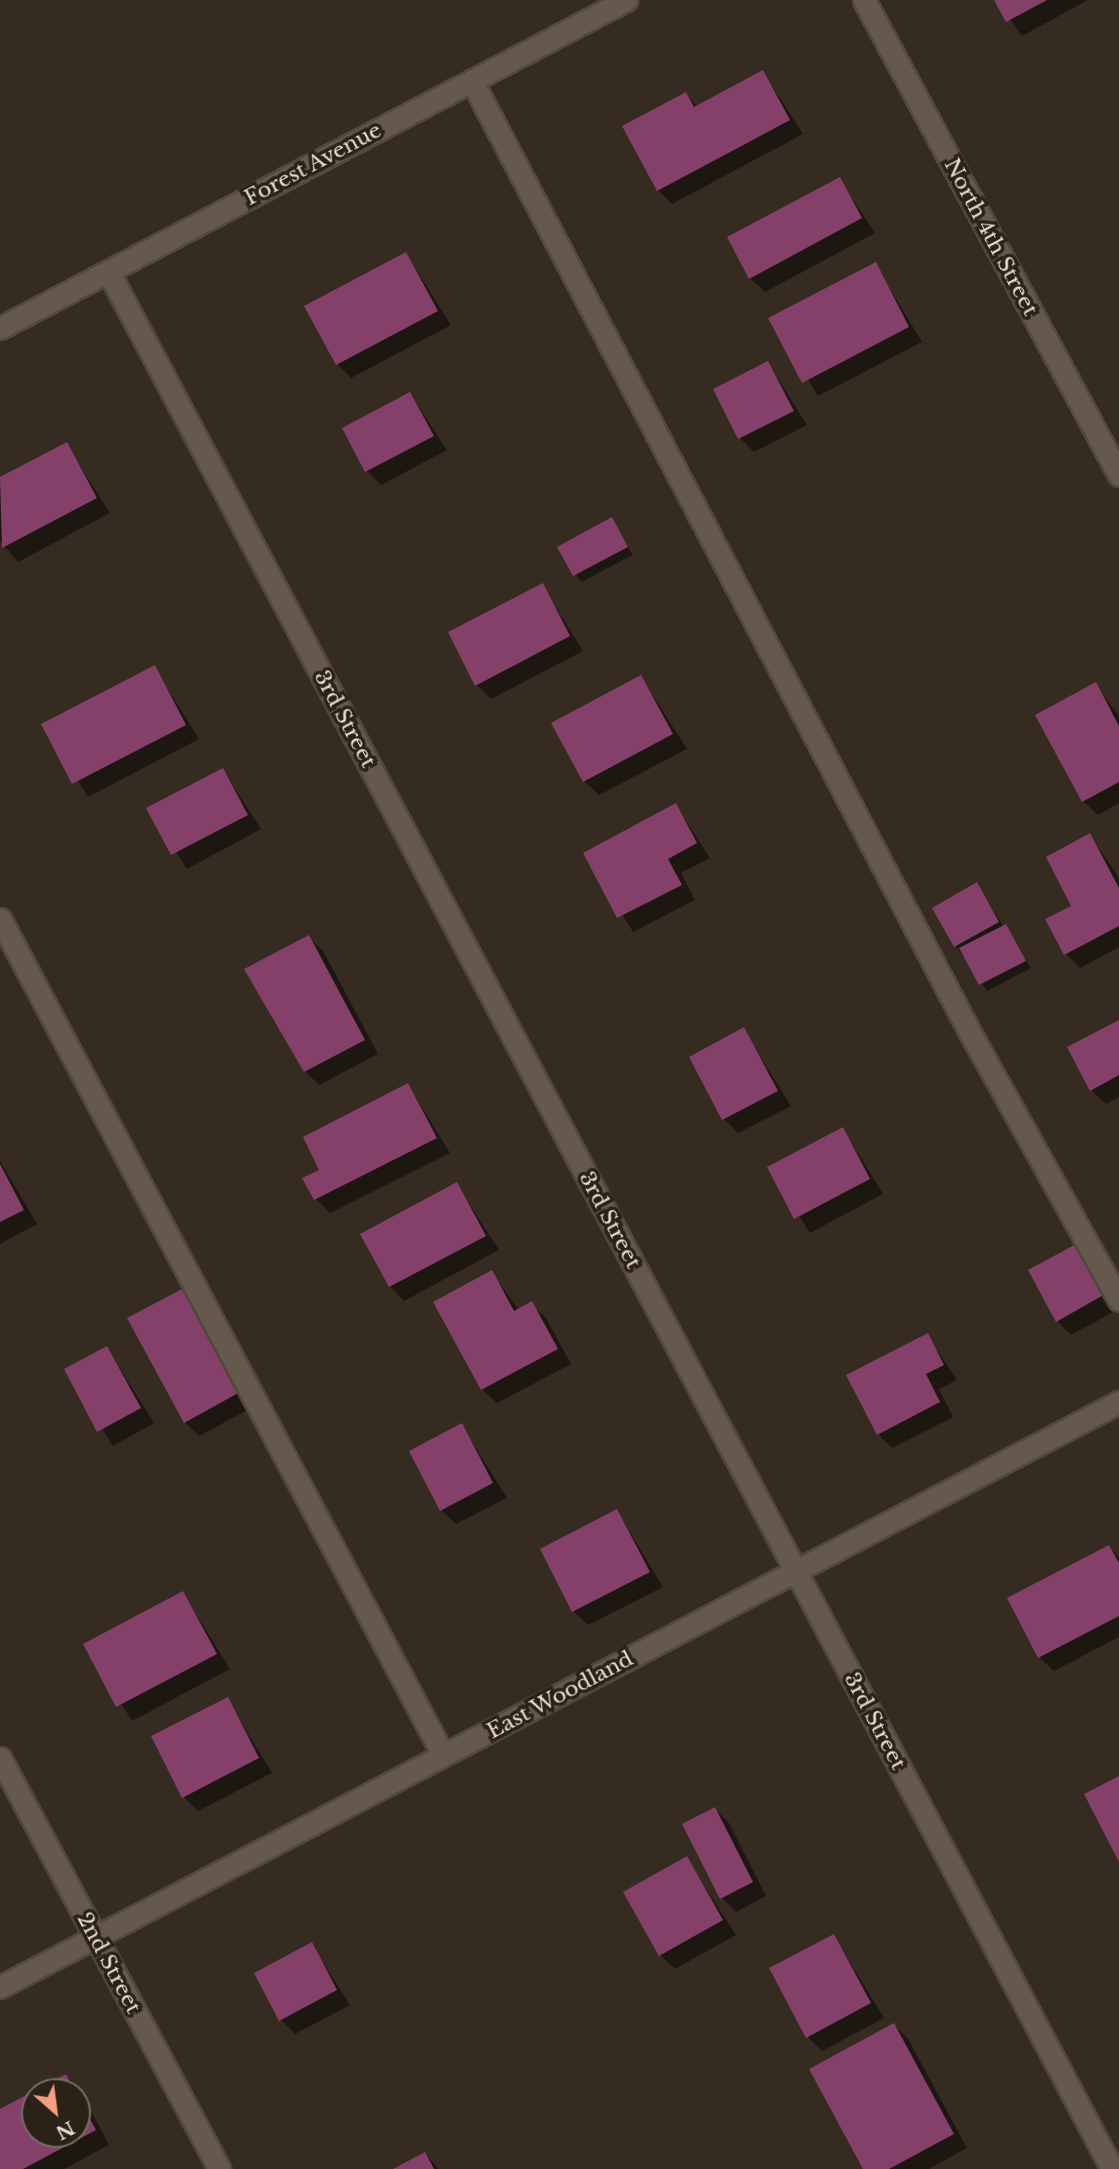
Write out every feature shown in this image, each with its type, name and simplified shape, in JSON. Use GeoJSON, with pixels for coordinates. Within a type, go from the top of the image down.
{"type":"FeatureCollection","features":[{"type":"Feature","properties":{"kind":"street","name":"Forest Avenue"},"geometry":{"type":"LineString","coordinates":[[0,328],[626,0]]}},
{"type":"Feature","properties":{"kind":"street","name":"North 4th Street"},"geometry":{"type":"LineString","coordinates":[[864,0],[1119,475]]}},
{"type":"Feature","properties":{"kind":"street"},"geometry":{"type":"LineString","coordinates":[[472,81],[968,1029],[1119,1300]]}},
{"type":"Feature","properties":{"kind":"street","name":"3rd Street"},"geometry":{"type":"LineString","coordinates":[[108,271],[1112,2169]]}},
{"type":"Feature","properties":{"kind":"street"},"geometry":{"type":"LineString","coordinates":[[0,919],[443,1755]]}},
{"type":"Feature","properties":{"kind":"street","name":"East Woodland"},"geometry":{"type":"LineString","coordinates":[[0,1987],[1119,1402]]}},
{"type":"Feature","properties":{"kind":"street","name":"2nd Street"},"geometry":{"type":"LineString","coordinates":[[0,1758],[219,2169]]}},
{"type":"Feature","properties":{"kind":"building"},"geometry":{"type":"Polygon","coordinates":[[[994,0],[1047,0],[1006,22],[994,0]]]}},
{"type":"Feature","properties":{"kind":"building"},"geometry":{"type":"Polygon","coordinates":[[[763,70],[790,120],[657,191],[622,126],[686,92],[694,107],[763,70]]]}},
{"type":"Feature","properties":{"kind":"building"},"geometry":{"type":"Polygon","coordinates":[[[840,177],[862,218],[749,279],[727,237],[840,177]]]}},
{"type":"Feature","properties":{"kind":"building"},"geometry":{"type":"Polygon","coordinates":[[[406,252],[438,311],[336,365],[304,306],[406,252]]]}},
{"type":"Feature","properties":{"kind":"building"},"geometry":{"type":"Polygon","coordinates":[[[876,262],[909,327],[802,383],[768,318],[876,262]]]}},
{"type":"Feature","properties":{"kind":"building"},"geometry":{"type":"Polygon","coordinates":[[[768,361],[794,411],[738,439],[713,389],[768,361]]]}},
{"type":"Feature","properties":{"kind":"building"},"geometry":{"type":"Polygon","coordinates":[[[410,392],[434,436],[365,472],[342,428],[410,392]]]}},
{"type":"Feature","properties":{"kind":"building"},"geometry":{"type":"Polygon","coordinates":[[[67,442],[97,498],[2,548],[0,477],[67,442]]]}},
{"type":"Feature","properties":{"kind":"building"},"geometry":{"type":"Polygon","coordinates":[[[612,517],[628,547],[573,576],[557,547],[612,517]]]}},
{"type":"Feature","properties":{"kind":"building"},"geometry":{"type":"Polygon","coordinates":[[[543,583],[570,636],[475,686],[448,632],[543,583]]]}},
{"type":"Feature","properties":{"kind":"building"},"geometry":{"type":"Polygon","coordinates":[[[155,665],[186,725],[72,784],[41,724],[155,665]]]}},
{"type":"Feature","properties":{"kind":"building"},"geometry":{"type":"Polygon","coordinates":[[[641,675],[673,734],[583,782],[551,723],[641,675]]]}},
{"type":"Feature","properties":{"kind":"building"},"geometry":{"type":"Polygon","coordinates":[[[1096,682],[1119,726],[1119,782],[1082,802],[1035,715],[1096,682]]]}},
{"type":"Feature","properties":{"kind":"building"},"geometry":{"type":"Polygon","coordinates":[[[223,768],[248,815],[171,855],[146,808],[223,768]]]}},
{"type":"Feature","properties":{"kind":"building"},"geometry":{"type":"Polygon","coordinates":[[[676,803],[697,843],[668,859],[682,885],[617,918],[583,853],[676,803]]]}},
{"type":"Feature","properties":{"kind":"building"},"geometry":{"type":"Polygon","coordinates":[[[1090,833],[1119,888],[1119,926],[1064,955],[1045,919],[1071,906],[1046,857],[1090,833]]]}},
{"type":"Feature","properties":{"kind":"building"},"geometry":{"type":"Polygon","coordinates":[[[977,882],[999,922],[954,947],[932,908],[977,882]]]}},
{"type":"Feature","properties":{"kind":"building"},"geometry":{"type":"Polygon","coordinates":[[[1006,924],[1026,961],[979,985],[959,948],[1006,924]]]}},
{"type":"Feature","properties":{"kind":"building"},"geometry":{"type":"Polygon","coordinates":[[[309,935],[365,1040],[304,1072],[244,969],[309,935]]]}},
{"type":"Feature","properties":{"kind":"building"},"geometry":{"type":"Polygon","coordinates":[[[1119,1020],[1119,1075],[1090,1091],[1067,1047],[1119,1020]]]}},
{"type":"Feature","properties":{"kind":"building"},"geometry":{"type":"Polygon","coordinates":[[[744,1027],[778,1091],[722,1120],[689,1057],[744,1027]]]}},
{"type":"Feature","properties":{"kind":"building"},"geometry":{"type":"Polygon","coordinates":[[[408,1083],[437,1138],[314,1200],[302,1178],[319,1170],[303,1137],[408,1083]]]}},
{"type":"Feature","properties":{"kind":"building"},"geometry":{"type":"Polygon","coordinates":[[[843,1127],[870,1179],[794,1219],[767,1167],[843,1127]]]}},
{"type":"Feature","properties":{"kind":"building"},"geometry":{"type":"Polygon","coordinates":[[[0,1164],[24,1210],[0,1222],[0,1164]]]}},
{"type":"Feature","properties":{"kind":"building"},"geometry":{"type":"Polygon","coordinates":[[[457,1182],[486,1236],[389,1287],[360,1234],[457,1182]]]}},
{"type":"Feature","properties":{"kind":"building"},"geometry":{"type":"Polygon","coordinates":[[[1080,1242],[1107,1293],[1056,1322],[1028,1270],[1080,1242]]]}},
{"type":"Feature","properties":{"kind":"building"},"geometry":{"type":"Polygon","coordinates":[[[492,1270],[514,1311],[532,1301],[558,1349],[481,1390],[433,1302],[492,1270]]]}},
{"type":"Feature","properties":{"kind":"building"},"geometry":{"type":"Polygon","coordinates":[[[184,1288],[240,1392],[184,1423],[127,1318],[184,1288]]]}},
{"type":"Feature","properties":{"kind":"building"},"geometry":{"type":"Polygon","coordinates":[[[928,1333],[944,1365],[926,1374],[940,1402],[877,1435],[846,1375],[928,1333]]]}},
{"type":"Feature","properties":{"kind":"building"},"geometry":{"type":"Polygon","coordinates":[[[107,1346],[141,1408],[97,1432],[64,1369],[107,1346]]]}},
{"type":"Feature","properties":{"kind":"building"},"geometry":{"type":"Polygon","coordinates":[[[462,1423],[493,1483],[440,1511],[409,1451],[462,1423]]]}},
{"type":"Feature","properties":{"kind":"building"},"geometry":{"type":"Polygon","coordinates":[[[617,1509],[650,1572],[572,1612],[540,1549],[617,1509]]]}},
{"type":"Feature","properties":{"kind":"building"},"geometry":{"type":"Polygon","coordinates":[[[1109,1545],[1119,1563],[1119,1616],[1038,1658],[1007,1598],[1109,1545]]]}},
{"type":"Feature","properties":{"kind":"building"},"geometry":{"type":"Polygon","coordinates":[[[183,1591],[217,1654],[116,1707],[83,1644],[183,1591]]]}},
{"type":"Feature","properties":{"kind":"building"},"geometry":{"type":"Polygon","coordinates":[[[228,1697],[259,1758],[182,1798],[151,1736],[228,1697]]]}},
{"type":"Feature","properties":{"kind":"building"},"geometry":{"type":"Polygon","coordinates":[[[1119,1776],[1119,1862],[1084,1794],[1119,1776]]]}},
{"type":"Feature","properties":{"kind":"building"},"geometry":{"type":"Polygon","coordinates":[[[715,1807],[753,1882],[720,1899],[682,1824],[715,1807]]]}},
{"type":"Feature","properties":{"kind":"building"},"geometry":{"type":"Polygon","coordinates":[[[687,1856],[723,1920],[659,1956],[623,1892],[687,1856]]]}},
{"type":"Feature","properties":{"kind":"building"},"geometry":{"type":"Polygon","coordinates":[[[834,1934],[871,2003],[806,2038],[769,1968],[834,1934]]]}},
{"type":"Feature","properties":{"kind":"building"},"geometry":{"type":"Polygon","coordinates":[[[312,1942],[337,1990],[279,2021],[254,1973],[312,1942]]]}},
{"type":"Feature","properties":{"kind":"building"},"geometry":{"type":"Polygon","coordinates":[[[894,2023],[954,2134],[889,2169],[863,2169],[809,2069],[894,2023]]]}},
{"type":"Feature","properties":{"kind":"building"},"geometry":{"type":"Polygon","coordinates":[[[21,2098],[21,2148],[62,2148],[23,2169],[0,2169],[0,2109],[21,2098]]]}},
{"type":"Feature","properties":{"kind":"building"},"geometry":{"type":"Polygon","coordinates":[[[425,2152],[434,2169],[393,2169],[425,2152]]]}}]}
